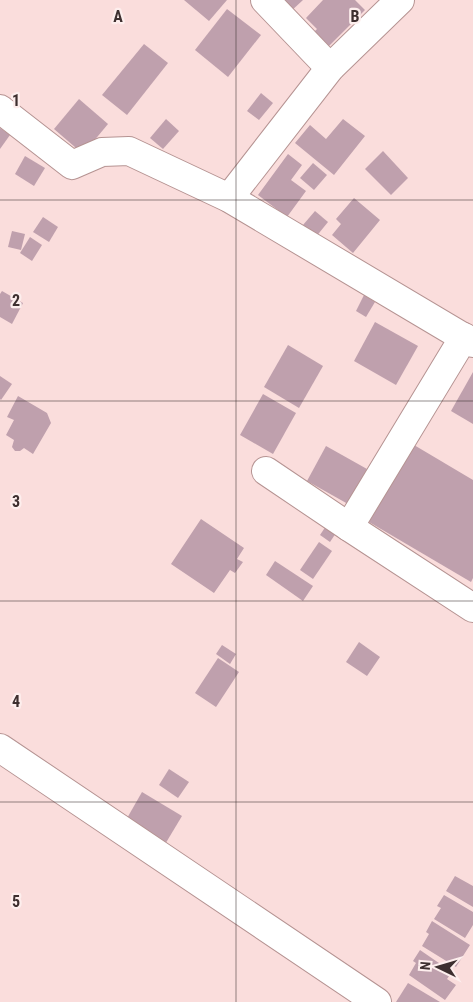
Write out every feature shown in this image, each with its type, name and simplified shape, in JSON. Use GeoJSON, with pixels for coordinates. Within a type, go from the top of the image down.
{"type":"FeatureCollection","features":[{"type":"Feature","properties":{"kind":"street"},"geometry":{"type":"LineString","coordinates":[[265,0],[330,68]]}},
{"type":"Feature","properties":{"kind":"street"},"geometry":{"type":"LineString","coordinates":[[230,198],[330,68],[400,0]]}},
{"type":"Feature","properties":{"kind":"street"},"geometry":{"type":"LineString","coordinates":[[0,109],[72,165],[102,152],[129,151],[230,198],[468,340],[349,527]]}},
{"type":"Feature","properties":{"kind":"street"},"geometry":{"type":"LineString","coordinates":[[266,470],[473,608]]}},
{"type":"Feature","properties":{"kind":"street"},"geometry":{"type":"LineString","coordinates":[[0,748],[378,1002]]}},
{"type":"Feature","properties":{"kind":"building"},"geometry":{"type":"Polygon","coordinates":[[[184,0],[227,0],[209,21],[184,0]]]}},
{"type":"Feature","properties":{"kind":"building"},"geometry":{"type":"Polygon","coordinates":[[[276,0],[303,0],[289,13],[276,0]]]}},
{"type":"Feature","properties":{"kind":"building"},"geometry":{"type":"Polygon","coordinates":[[[323,0],[355,0],[365,10],[328,47],[313,33],[317,29],[306,18],[323,0]]]}},
{"type":"Feature","properties":{"kind":"building"},"geometry":{"type":"Polygon","coordinates":[[[227,9],[261,35],[228,77],[195,50],[227,9]]]}},
{"type":"Feature","properties":{"kind":"building"},"geometry":{"type":"Polygon","coordinates":[[[144,44],[168,63],[127,115],[102,95],[144,44]]]}},
{"type":"Feature","properties":{"kind":"building"},"geometry":{"type":"Polygon","coordinates":[[[261,93],[273,103],[259,120],[247,111],[261,93]]]}},
{"type":"Feature","properties":{"kind":"building"},"geometry":{"type":"Polygon","coordinates":[[[79,99],[108,124],[83,154],[54,129],[79,99]]]}},
{"type":"Feature","properties":{"kind":"building"},"geometry":{"type":"Polygon","coordinates":[[[166,119],[179,131],[163,149],[150,138],[166,119]]]}},
{"type":"Feature","properties":{"kind":"building"},"geometry":{"type":"Polygon","coordinates":[[[343,119],[365,136],[334,175],[295,143],[310,125],[326,139],[343,119]]]}},
{"type":"Feature","properties":{"kind":"building"},"geometry":{"type":"Polygon","coordinates":[[[0,128],[10,135],[0,149],[0,128]]]}},
{"type":"Feature","properties":{"kind":"building"},"geometry":{"type":"Polygon","coordinates":[[[383,151],[408,178],[391,195],[365,169],[383,151]]]}},
{"type":"Feature","properties":{"kind":"building"},"geometry":{"type":"Polygon","coordinates":[[[288,154],[302,165],[291,180],[306,191],[287,217],[258,195],[288,154]]]}},
{"type":"Feature","properties":{"kind":"building"},"geometry":{"type":"Polygon","coordinates":[[[25,156],[45,168],[34,186],[15,174],[25,156]]]}},
{"type":"Feature","properties":{"kind":"building"},"geometry":{"type":"Polygon","coordinates":[[[313,163],[327,175],[314,190],[300,178],[313,163]]]}},
{"type":"Feature","properties":{"kind":"building"},"geometry":{"type":"Polygon","coordinates":[[[354,198],[380,220],[353,253],[332,235],[341,224],[336,219],[354,198]]]}},
{"type":"Feature","properties":{"kind":"building"},"geometry":{"type":"Polygon","coordinates":[[[315,211],[328,222],[311,243],[297,232],[315,211]]]}},
{"type":"Feature","properties":{"kind":"building"},"geometry":{"type":"Polygon","coordinates":[[[43,217],[58,227],[49,242],[33,232],[43,217]]]}},
{"type":"Feature","properties":{"kind":"building"},"geometry":{"type":"Polygon","coordinates":[[[12,231],[25,234],[21,250],[8,247],[12,231]]]}},
{"type":"Feature","properties":{"kind":"building"},"geometry":{"type":"Polygon","coordinates":[[[30,237],[42,245],[32,261],[20,253],[30,237]]]}},
{"type":"Feature","properties":{"kind":"building"},"geometry":{"type":"Polygon","coordinates":[[[2,291],[23,303],[12,324],[0,317],[0,294],[2,291]]]}},
{"type":"Feature","properties":{"kind":"building"},"geometry":{"type":"Polygon","coordinates":[[[364,295],[375,302],[366,317],[356,311],[364,295]]]}},
{"type":"Feature","properties":{"kind":"building"},"geometry":{"type":"Polygon","coordinates":[[[375,322],[418,346],[396,385],[354,361],[375,322]]]}},
{"type":"Feature","properties":{"kind":"building"},"geometry":{"type":"Polygon","coordinates":[[[288,345],[323,366],[299,408],[264,387],[288,345]]]}},
{"type":"Feature","properties":{"kind":"building"},"geometry":{"type":"Polygon","coordinates":[[[473,372],[473,424],[451,411],[473,372]]]}},
{"type":"Feature","properties":{"kind":"building"},"geometry":{"type":"Polygon","coordinates":[[[0,376],[12,384],[1,400],[0,399],[0,376]]]}},
{"type":"Feature","properties":{"kind":"building"},"geometry":{"type":"Polygon","coordinates":[[[263,394],[296,413],[273,454],[240,435],[263,394]]]}},
{"type":"Feature","properties":{"kind":"building"},"geometry":{"type":"Polygon","coordinates":[[[18,396],[47,413],[51,423],[33,454],[24,448],[20,451],[15,451],[12,447],[14,440],[6,435],[14,420],[7,417],[18,396]]]}},
{"type":"Feature","properties":{"kind":"building"},"geometry":{"type":"Polygon","coordinates":[[[414,445],[473,480],[473,578],[471,582],[369,522],[414,445]]]}},
{"type":"Feature","properties":{"kind":"building"},"geometry":{"type":"Polygon","coordinates":[[[326,446],[367,469],[348,504],[307,481],[326,446]]]}},
{"type":"Feature","properties":{"kind":"building"},"geometry":{"type":"Polygon","coordinates":[[[201,519],[244,548],[237,559],[243,562],[235,573],[230,570],[214,593],[171,564],[201,519]]]}},
{"type":"Feature","properties":{"kind":"building"},"geometry":{"type":"Polygon","coordinates":[[[328,523],[338,530],[330,542],[320,535],[328,523]]]}},
{"type":"Feature","properties":{"kind":"building"},"geometry":{"type":"Polygon","coordinates":[[[319,542],[332,551],[313,579],[300,570],[319,542]]]}},
{"type":"Feature","properties":{"kind":"building"},"geometry":{"type":"Polygon","coordinates":[[[275,561],[313,586],[303,601],[266,575],[275,561]]]}},
{"type":"Feature","properties":{"kind":"building"},"geometry":{"type":"Polygon","coordinates":[[[359,642],[380,657],[367,676],[346,662],[359,642]]]}},
{"type":"Feature","properties":{"kind":"building"},"geometry":{"type":"Polygon","coordinates":[[[222,645],[236,654],[230,664],[216,654],[222,645]]]}},
{"type":"Feature","properties":{"kind":"building"},"geometry":{"type":"Polygon","coordinates":[[[218,658],[239,672],[216,707],[195,693],[218,658]]]}},
{"type":"Feature","properties":{"kind":"building"},"geometry":{"type":"Polygon","coordinates":[[[169,769],[189,782],[178,798],[159,785],[169,769]]]}},
{"type":"Feature","properties":{"kind":"building"},"geometry":{"type":"Polygon","coordinates":[[[142,792],[182,816],[161,851],[122,827],[142,792]]]}},
{"type":"Feature","properties":{"kind":"building"},"geometry":{"type":"Polygon","coordinates":[[[455,876],[473,886],[473,907],[446,891],[455,876]]]}},
{"type":"Feature","properties":{"kind":"building"},"geometry":{"type":"Polygon","coordinates":[[[444,895],[473,912],[473,925],[465,938],[434,919],[441,908],[437,906],[444,895]]]}},
{"type":"Feature","properties":{"kind":"building"},"geometry":{"type":"Polygon","coordinates":[[[432,921],[470,945],[456,967],[422,946],[429,934],[426,932],[432,921]]]}},
{"type":"Feature","properties":{"kind":"building"},"geometry":{"type":"Polygon","coordinates":[[[420,950],[452,972],[447,979],[456,985],[445,1000],[409,975],[416,963],[413,961],[420,950]]]}},
{"type":"Feature","properties":{"kind":"building"},"geometry":{"type":"Polygon","coordinates":[[[408,983],[440,1002],[396,1002],[408,983]]]}}]}
